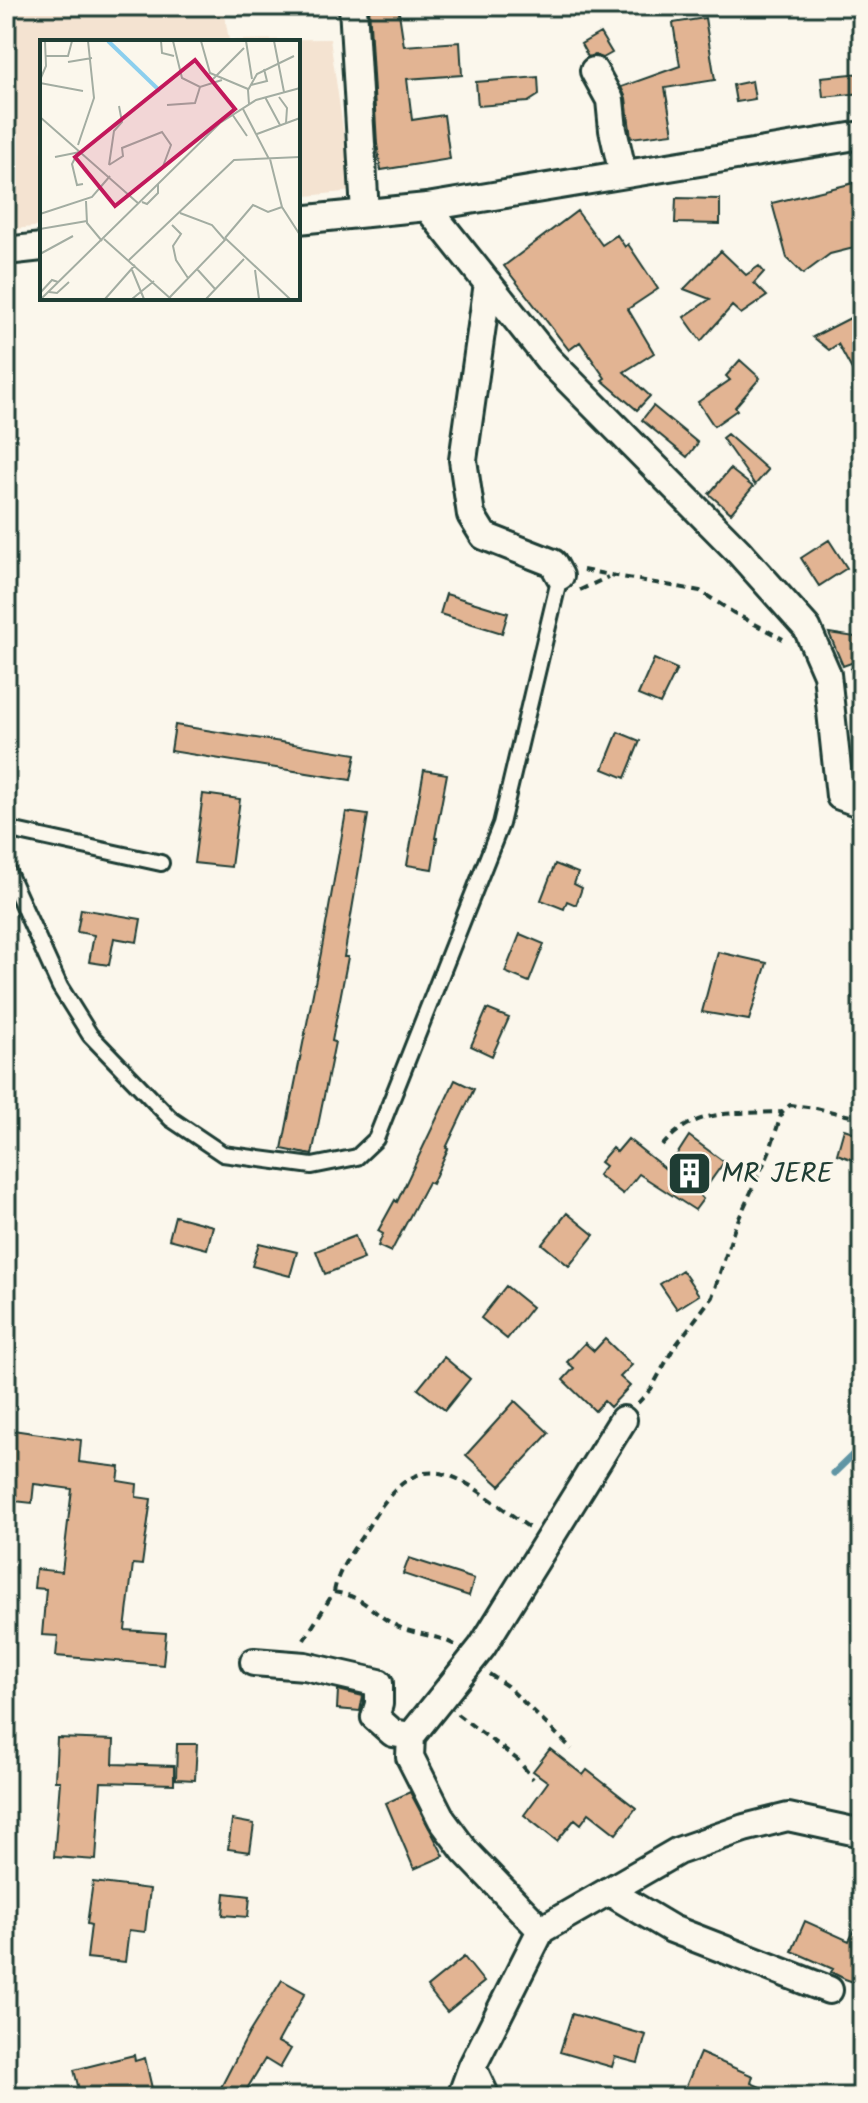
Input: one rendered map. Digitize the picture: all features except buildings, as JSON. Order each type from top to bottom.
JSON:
[{"type":"street","points":[[353,6],[365,213]]},
{"type":"street","points":[[594,71],[610,100],[623,174]]},
{"type":"street","points":[[300,220],[427,207],[862,135]]},
{"type":"street","points":[[427,207],[549,360],[738,551],[807,628],[827,674],[840,796],[862,804]]},
{"type":"street","points":[[6,251],[40,247]]},
{"type":"street","points":[[488,283],[463,460],[471,515],[484,536],[556,570]]},
{"type":"street","points":[[541,1930],[465,1851],[442,1820],[410,1757],[411,1736],[472,1659],[623,1420]]},
{"type":"street","points":[[254,1662],[298,1665],[379,1683],[379,1704],[375,1717],[393,1733],[411,1736]]},
{"type":"street","points":[[461,2097],[472,2067],[541,1930],[678,1851],[744,1828],[788,1817],[862,1833]]},
{"type":"street","points":[[608,1891],[672,1929],[829,1990]]},
{"type":"street","points":[[472,2067],[486,2097]]},
{"type":"lane","points":[[6,868],[60,987],[90,1035],[171,1119],[223,1154],[312,1166],[357,1157],[376,1139],[501,824],[556,570]]},
{"type":"lane","points":[[6,829],[161,863]]},
{"type":"path","points":[[556,570],[700,591],[777,637],[798,644],[807,628]]},
{"type":"path","points":[[623,1420],[651,1389],[673,1349],[712,1297],[735,1227],[770,1150],[782,1112],[790,1105],[859,1118]]},
{"type":"path","points":[[662,1146],[674,1132],[704,1116],[782,1112]]},
{"type":"path","points":[[298,1665],[302,1645],[334,1592],[336,1577],[385,1498],[412,1475],[436,1470],[463,1481],[548,1540]]},
{"type":"path","points":[[334,1592],[354,1595],[397,1626],[444,1638],[507,1686],[572,1749]]},
{"type":"path","points":[[440,1700],[518,1760],[533,1779]]},
{"type":"shaded area","points":[[6,6],[223,6],[229,40],[40,40],[40,226],[6,230]]},
{"type":"shaded area","points":[[330,39],[352,191],[300,197],[300,40],[229,40]]},
{"type":"waterway","points":[[834,1473],[862,1446]]},
{"type":"place","name":"MR JERE","points":[[690,1174]]}]
